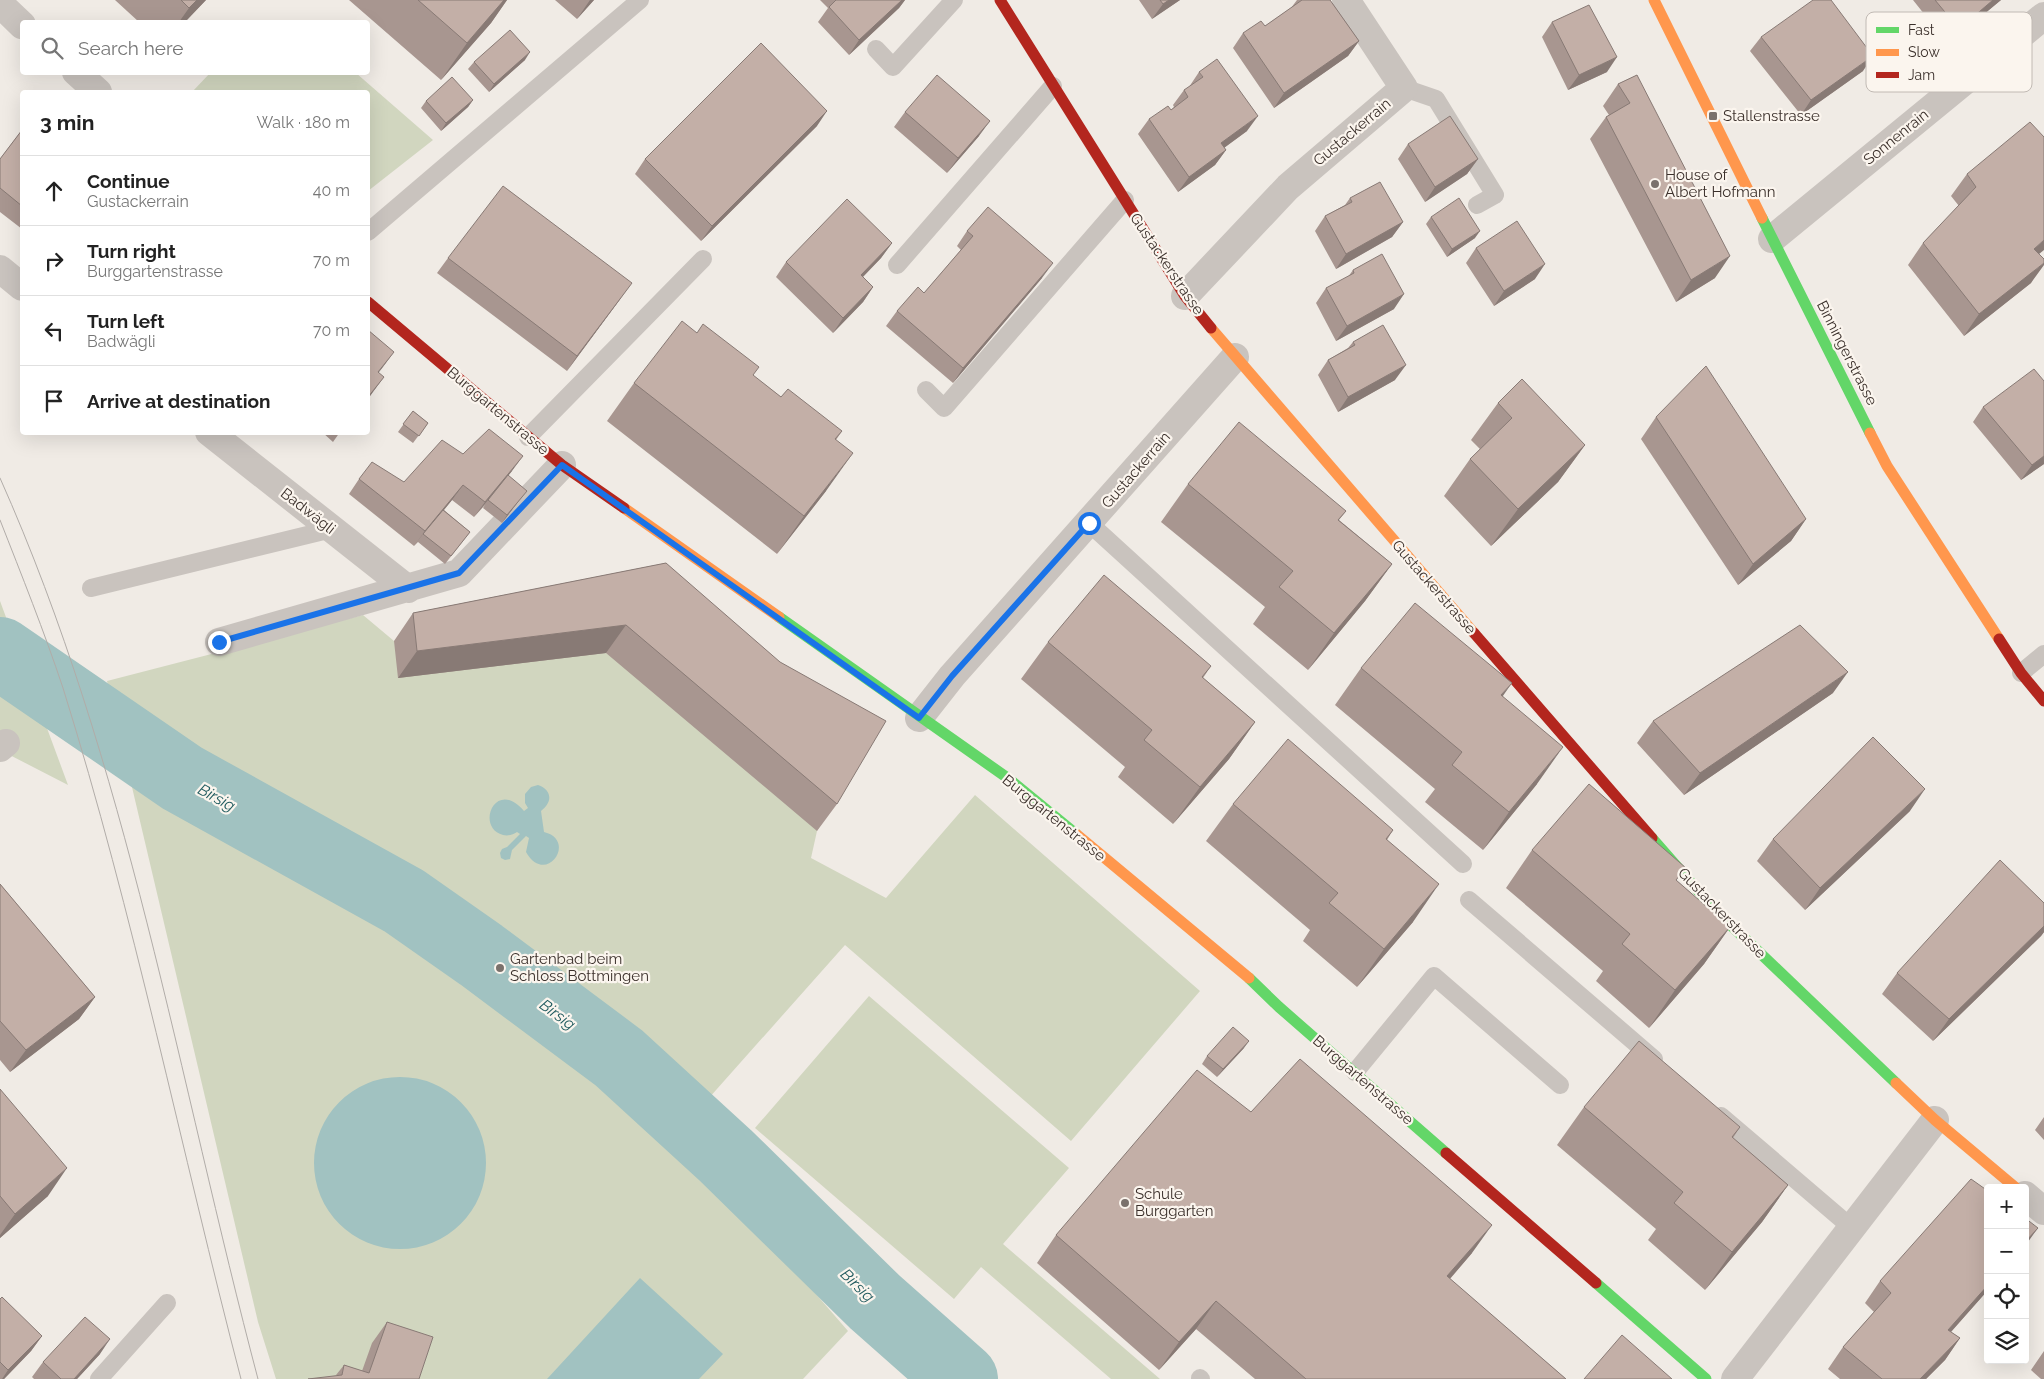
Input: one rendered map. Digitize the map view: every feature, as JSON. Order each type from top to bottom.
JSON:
[{"type":"street","name":"Gustackerstrasse","points":[[1000,0],[1185,296],[1235,357],[1715,910],[1935,1120],[2011,1184]]},
{"type":"street","name":"Gustackerrain","points":[[1185,296],[1288,186],[1404,88],[1346,0]]},
{"type":"street","name":"Binningerstrasse","points":[[1654,0],[1713,116],[1772,239],[1888,466],[2021,673],[2044,701]]},
{"type":"street","points":[[0,4],[20,23]]},
{"type":"street","name":"Sonnenrain","points":[[2032,26],[2044,16]]},
{"type":"street","points":[[79,75],[96,90]]},
{"type":"street","name":"Sonnenrain","points":[[1772,239],[1951,92]]},
{"type":"street","points":[[0,269],[20,285]]},
{"type":"street","name":"Burggartenstrasse","points":[[370,304],[562,465],[919,718],[1009,779],[1256,984],[1279,1007],[1706,1379]]},
{"type":"street","name":"Gustackerrain","points":[[919,718],[952,676],[1235,357]]},
{"type":"street","name":"Badwägli","points":[[213,435],[408,588]]},
{"type":"street","points":[[219,642],[459,573],[562,465]]},
{"type":"street","points":[[1735,1379],[1935,1120]]},
{"type":"street","points":[[2029,1198],[2044,1211]]},
{"type":"lane","points":[[370,230],[640,0]]},
{"type":"lane","points":[[876,49],[893,67],[954,0]]},
{"type":"lane","points":[[897,265],[1054,86]]},
{"type":"lane","points":[[1404,88],[1436,99],[1495,195],[1477,205]]},
{"type":"lane","points":[[926,390],[944,408],[1125,200]]},
{"type":"lane","points":[[528,437],[702,259]]},
{"type":"lane","points":[[1089,523],[1463,864]]},
{"type":"lane","points":[[90,588],[332,529]]},
{"type":"lane","points":[[2021,673],[2044,654]]},
{"type":"lane","points":[[1469,900],[1664,1067]]},
{"type":"lane","points":[[1355,1072],[1434,976],[1560,1085]]},
{"type":"lane","points":[[1709,1106],[1852,1228]]},
{"type":"lane","points":[[99,1379],[167,1303]]},
{"type":"green space","points":[[208,75],[358,75],[433,140],[370,189],[370,90],[194,90]]},
{"type":"green space","name":"Gartenbad beim Schloss Bottmingen","points":[[647,590],[867,749],[817,831],[811,858],[886,898],[975,795],[1200,991],[1071,1141],[845,945],[677,1134],[848,1331],[803,1379],[276,1379],[258,1322],[107,681],[363,615],[394,641]]},
{"type":"green space","points":[[0,601],[68,785],[0,750]]},
{"type":"green space","points":[[869,996],[1069,1168],[1003,1244],[1160,1379],[1111,1379],[981,1267],[954,1299],[755,1128]]},
{"type":"water","points":[[538,785],[546,790],[549,796],[548,804],[541,811],[544,832],[554,837],[558,843],[559,851],[549,863],[542,865],[534,862],[526,852],[529,838],[526,836],[512,850],[510,859],[505,860],[501,858],[500,853],[502,849],[507,847],[520,834],[517,832],[512,835],[503,835],[495,831],[490,824],[492,808],[497,802],[505,799],[514,802],[524,811],[528,808],[525,803],[525,794],[531,787]]},
{"type":"water","points":[[408,1077],[425,1080],[441,1087],[455,1096],[467,1108],[483,1138],[486,1163],[485,1180],[480,1196],[467,1218],[455,1230],[425,1246],[392,1249],[375,1246],[359,1239],[345,1230],[333,1218],[317,1188],[314,1155],[317,1138],[324,1122],[333,1108],[345,1096],[375,1080]]},
{"type":"water","points":[[640,1278],[723,1354],[699,1379],[547,1379]]},
{"type":"building","points":[[181,0],[197,0],[189,8]]},
{"type":"building","points":[[418,0],[504,0],[467,43]]},
{"type":"building","points":[[836,0],[902,0],[859,40],[829,7]]},
{"type":"building","points":[[1160,0],[1169,0],[1163,4]]},
{"type":"building","points":[[1302,0],[1330,0],[1359,41],[1284,93],[1243,33],[1261,21],[1265,26]]},
{"type":"building","points":[[1813,0],[1831,0],[1866,47],[1866,61],[1811,100],[1761,37]]},
{"type":"building","points":[[1935,0],[1993,0],[1979,12],[1945,12]]},
{"type":"building","points":[[1589,5],[1617,57],[1579,75],[1552,22]]},
{"type":"building","points":[[510,30],[530,52],[494,84],[474,62]]},
{"type":"building","points":[[761,43],[827,111],[712,226],[645,159]]},
{"type":"building","points":[[1217,59],[1258,116],[1221,143],[1226,150],[1189,177],[1149,119],[1168,106],[1171,110],[1188,97],[1184,90],[1203,77],[1199,72]]},
{"type":"building","points":[[937,75],[990,121],[958,158],[905,112]]},
{"type":"building","points":[[1637,75],[1730,256],[1691,280],[1606,117],[1630,103],[1618,84]]},
{"type":"building","points":[[452,77],[473,100],[446,123],[426,101]]},
{"type":"building","points":[[1450,116],[1478,159],[1435,187],[1408,144]]},
{"type":"building","points":[[2030,122],[2044,137],[2044,240],[2034,249],[2044,259],[2044,263],[1979,314],[1923,243],[1976,187],[1967,174]]},
{"type":"building","points":[[20,133],[20,204],[0,188],[0,159]]},
{"type":"building","points":[[1380,182],[1403,222],[1346,254],[1325,216],[1352,202],[1350,198]]},
{"type":"building","points":[[503,186],[632,283],[577,356],[448,258]]},
{"type":"building","points":[[1459,198],[1480,231],[1452,249],[1431,217]]},
{"type":"building","points":[[847,199],[892,243],[861,275],[873,287],[843,318],[786,262]]},
{"type":"building","points":[[988,207],[1053,263],[963,368],[897,311],[918,287],[924,293],[973,236],[967,231]]},
{"type":"building","points":[[1517,221],[1545,264],[1504,291],[1476,248]]},
{"type":"building","points":[[1382,254],[1404,294],[1347,326],[1326,288],[1354,273],[1353,270]]},
{"type":"building","points":[[682,321],[697,333],[703,324],[759,367],[753,375],[781,397],[788,389],[842,431],[835,439],[853,453],[804,516],[634,383]]},
{"type":"building","points":[[1383,325],[1406,365],[1348,397],[1328,360],[1355,345],[1353,342]]},
{"type":"building","points":[[370,332],[394,352],[378,372],[384,377],[370,394]]},
{"type":"building","points":[[1706,366],[1806,519],[1753,564],[1656,417]]},
{"type":"building","points":[[2034,369],[2044,381],[2044,456],[2032,465],[1983,407]]},
{"type":"building","points":[[1522,379],[1585,445],[1518,509],[1470,459],[1512,418],[1498,403]]},
{"type":"building","points":[[413,411],[428,423],[419,436],[403,424]]},
{"type":"building","points":[[1239,422],[1346,511],[1338,520],[1392,564],[1334,633],[1279,587],[1293,571],[1188,484]]},
{"type":"building","points":[[489,429],[523,456],[485,502],[463,485],[425,531],[359,479],[372,462],[404,482],[442,440],[463,454]]},
{"type":"building","points":[[508,475],[527,491],[507,515],[488,500]]},
{"type":"building","points":[[443,510],[470,532],[451,556],[423,534]]},
{"type":"building","points":[[666,563],[780,662],[886,721],[837,804],[626,625],[417,651],[413,613]]},
{"type":"building","points":[[1104,575],[1211,666],[1202,677],[1255,722],[1200,787],[1144,740],[1152,730],[1048,642]]},
{"type":"building","points":[[1415,603],[1512,683],[1501,695],[1563,747],[1509,812],[1452,765],[1462,752],[1361,668]]},
{"type":"building","points":[[1800,625],[1848,672],[1700,773],[1653,721]]},
{"type":"building","points":[[1873,737],[1925,789],[1820,888],[1773,839]]},
{"type":"building","points":[[1288,739],[1393,830],[1386,839],[1439,884],[1384,949],[1329,903],[1338,893],[1233,804]]},
{"type":"building","points":[[1589,784],[1686,868],[1676,880],[1730,927],[1675,990],[1622,944],[1630,934],[1532,850]]},
{"type":"building","points":[[2000,860],[2044,903],[2044,926],[1949,1019],[1897,973]]},
{"type":"building","points":[[0,884],[95,997],[26,1050],[0,1021]]},
{"type":"building","points":[[1233,1027],[1249,1041],[1223,1069],[1207,1056]]},
{"type":"building","points":[[1639,1041],[1740,1127],[1732,1137],[1788,1185],[1732,1252],[1674,1203],[1683,1192],[1584,1107]]},
{"type":"building","points":[[1300,1059],[1492,1225],[1447,1276],[1566,1379],[1306,1379],[1216,1301],[1179,1342],[1056,1235],[1197,1070],[1251,1112]]},
{"type":"building","points":[[0,1089],[67,1168],[15,1214],[0,1196]]},
{"type":"building","points":[[1971,1179],[1984,1188],[1984,1290],[1948,1330],[1960,1338],[1920,1379],[1882,1379],[1843,1347],[1891,1293],[1880,1281]]},
{"type":"building","points":[[2029,1221],[2038,1228],[2029,1238]]},
{"type":"building","points":[[2,1297],[42,1336],[8,1370],[0,1362],[0,1299]]},
{"type":"building","points":[[85,1317],[110,1339],[74,1379],[61,1379],[43,1362]]},
{"type":"building","points":[[387,1322],[433,1337],[419,1379],[308,1379],[342,1375],[344,1365],[369,1373]]},
{"type":"building","points":[[1622,1335],[1672,1379],[1584,1379]]},
{"type":"waterway","name":"Birsig","points":[[0,653],[182,778],[404,901],[481,955],[619,1058],[726,1156],[875,1302],[962,1379]]},
{"type":"tram line","points":[[0,478],[45,587],[83,697],[117,810],[147,923],[258,1379]]},
{"type":"tram line","points":[[0,520],[56,667],[89,773],[135,946],[241,1379]]},
{"type":"traffic: fast","points":[[1762,218],[1870,433]]},
{"type":"traffic: fast","points":[[779,617],[1009,779],[1076,834]]},
{"type":"traffic: fast","points":[[1652,838],[1715,910],[1896,1083]]},
{"type":"traffic: fast","points":[[1249,978],[1279,1007],[1446,1153]]},
{"type":"traffic: fast","points":[[1596,1283],[1706,1379]]},
{"type":"traffic: slow","points":[[1654,0],[1762,218]]},
{"type":"traffic: slow","points":[[1211,328],[1474,633]]},
{"type":"traffic: slow","points":[[1870,433],[1887,466],[1999,639]]},
{"type":"traffic: slow","points":[[624,508],[779,617]]},
{"type":"traffic: slow","points":[[1076,834],[1249,978]]},
{"type":"traffic: slow","points":[[1896,1083],[1935,1120],[2011,1184]]},
{"type":"traffic: jam","points":[[1000,0],[1185,296],[1211,328]]},
{"type":"traffic: jam","points":[[370,304],[562,465],[624,508]]},
{"type":"traffic: jam","points":[[1474,633],[1652,838]]},
{"type":"traffic: jam","points":[[1999,639],[2021,673],[2044,701]]},
{"type":"traffic: jam","points":[[1446,1153],[1596,1283]]},
{"type":"place","name":"Stallenstrasse","points":[[1713,116]]},
{"type":"place","name":"House of Albert Hofmann","points":[[1655,184]]},
{"type":"place","name":"Gartenbad beim Schloss Bottmingen","points":[[500,968]]},
{"type":"place","name":"Schule Burggarten","points":[[1125,1203]]},
{"type":"route","points":[[219,642],[459,573],[562,465],[919,718],[952,676],[1089,523]]}]
